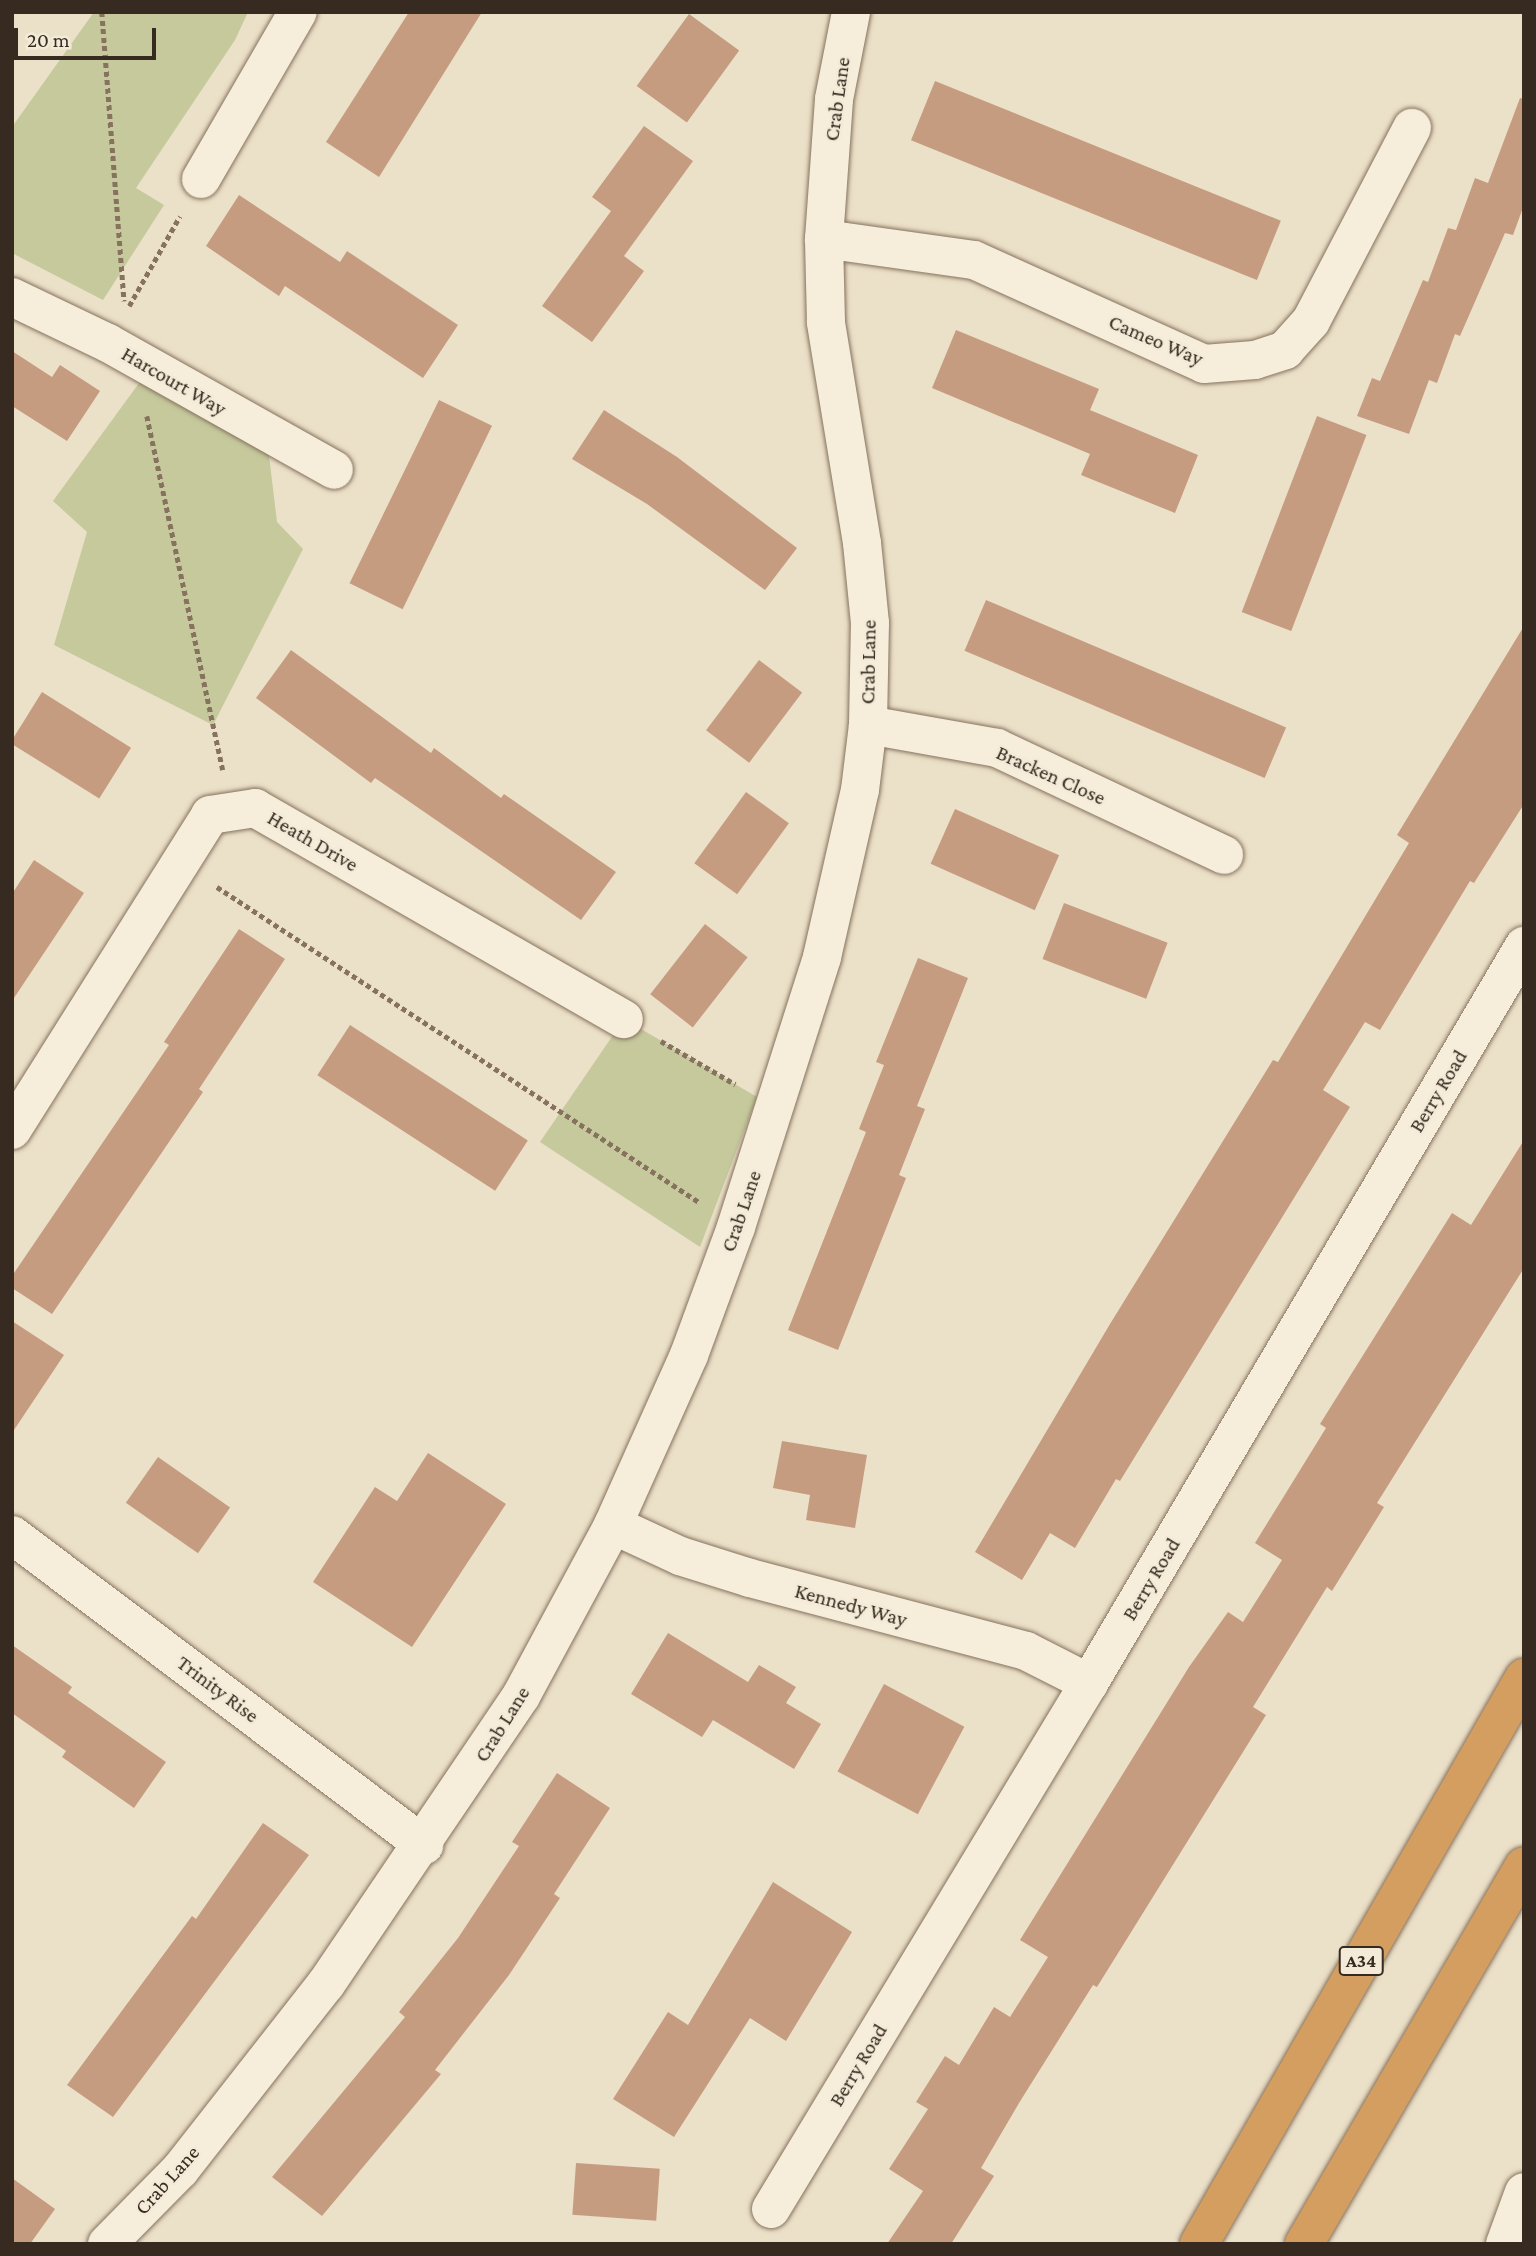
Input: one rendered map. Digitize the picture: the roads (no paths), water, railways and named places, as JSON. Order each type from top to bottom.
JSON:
[{"type":"highway","name":"A34","points":[[1199,2244],[1524,1678]]},
{"type":"highway","points":[[1304,2244],[1524,1866]]},
{"type":"street","points":[[201,179],[298,12]]},
{"type":"street","name":"Crab Lane","points":[[107,2244],[180,2170],[326,1984],[424,1845],[521,1696],[613,1525],[689,1355],[775,1110],[822,957],[860,790],[868,725],[870,623],[862,544],[826,322],[824,239],[834,99],[851,12]]},
{"type":"street","name":"Cameo Way","points":[[824,239],[974,260],[1204,364],[1255,360],[1285,350],[1311,321],[1412,128]]},
{"type":"street","name":"Harcourt Way","points":[[12,297],[108,343],[334,470]]},
{"type":"street","name":"Bracken Close","points":[[868,725],[997,748],[1224,855]]},
{"type":"street","name":"Heath Drive","points":[[12,1130],[211,815],[255,808],[624,1019]]},
{"type":"street","name":"Berry Road","points":[[771,2209],[1089,1683],[1524,946]]},
{"type":"street","name":"Kennedy Way","points":[[613,1525],[680,1556],[738,1574],[1026,1651],[1089,1683]]},
{"type":"street","name":"Trinity Rise","points":[[12,1535],[424,1845]]},
{"type":"street","points":[[1505,2244],[1524,2192]]}]
